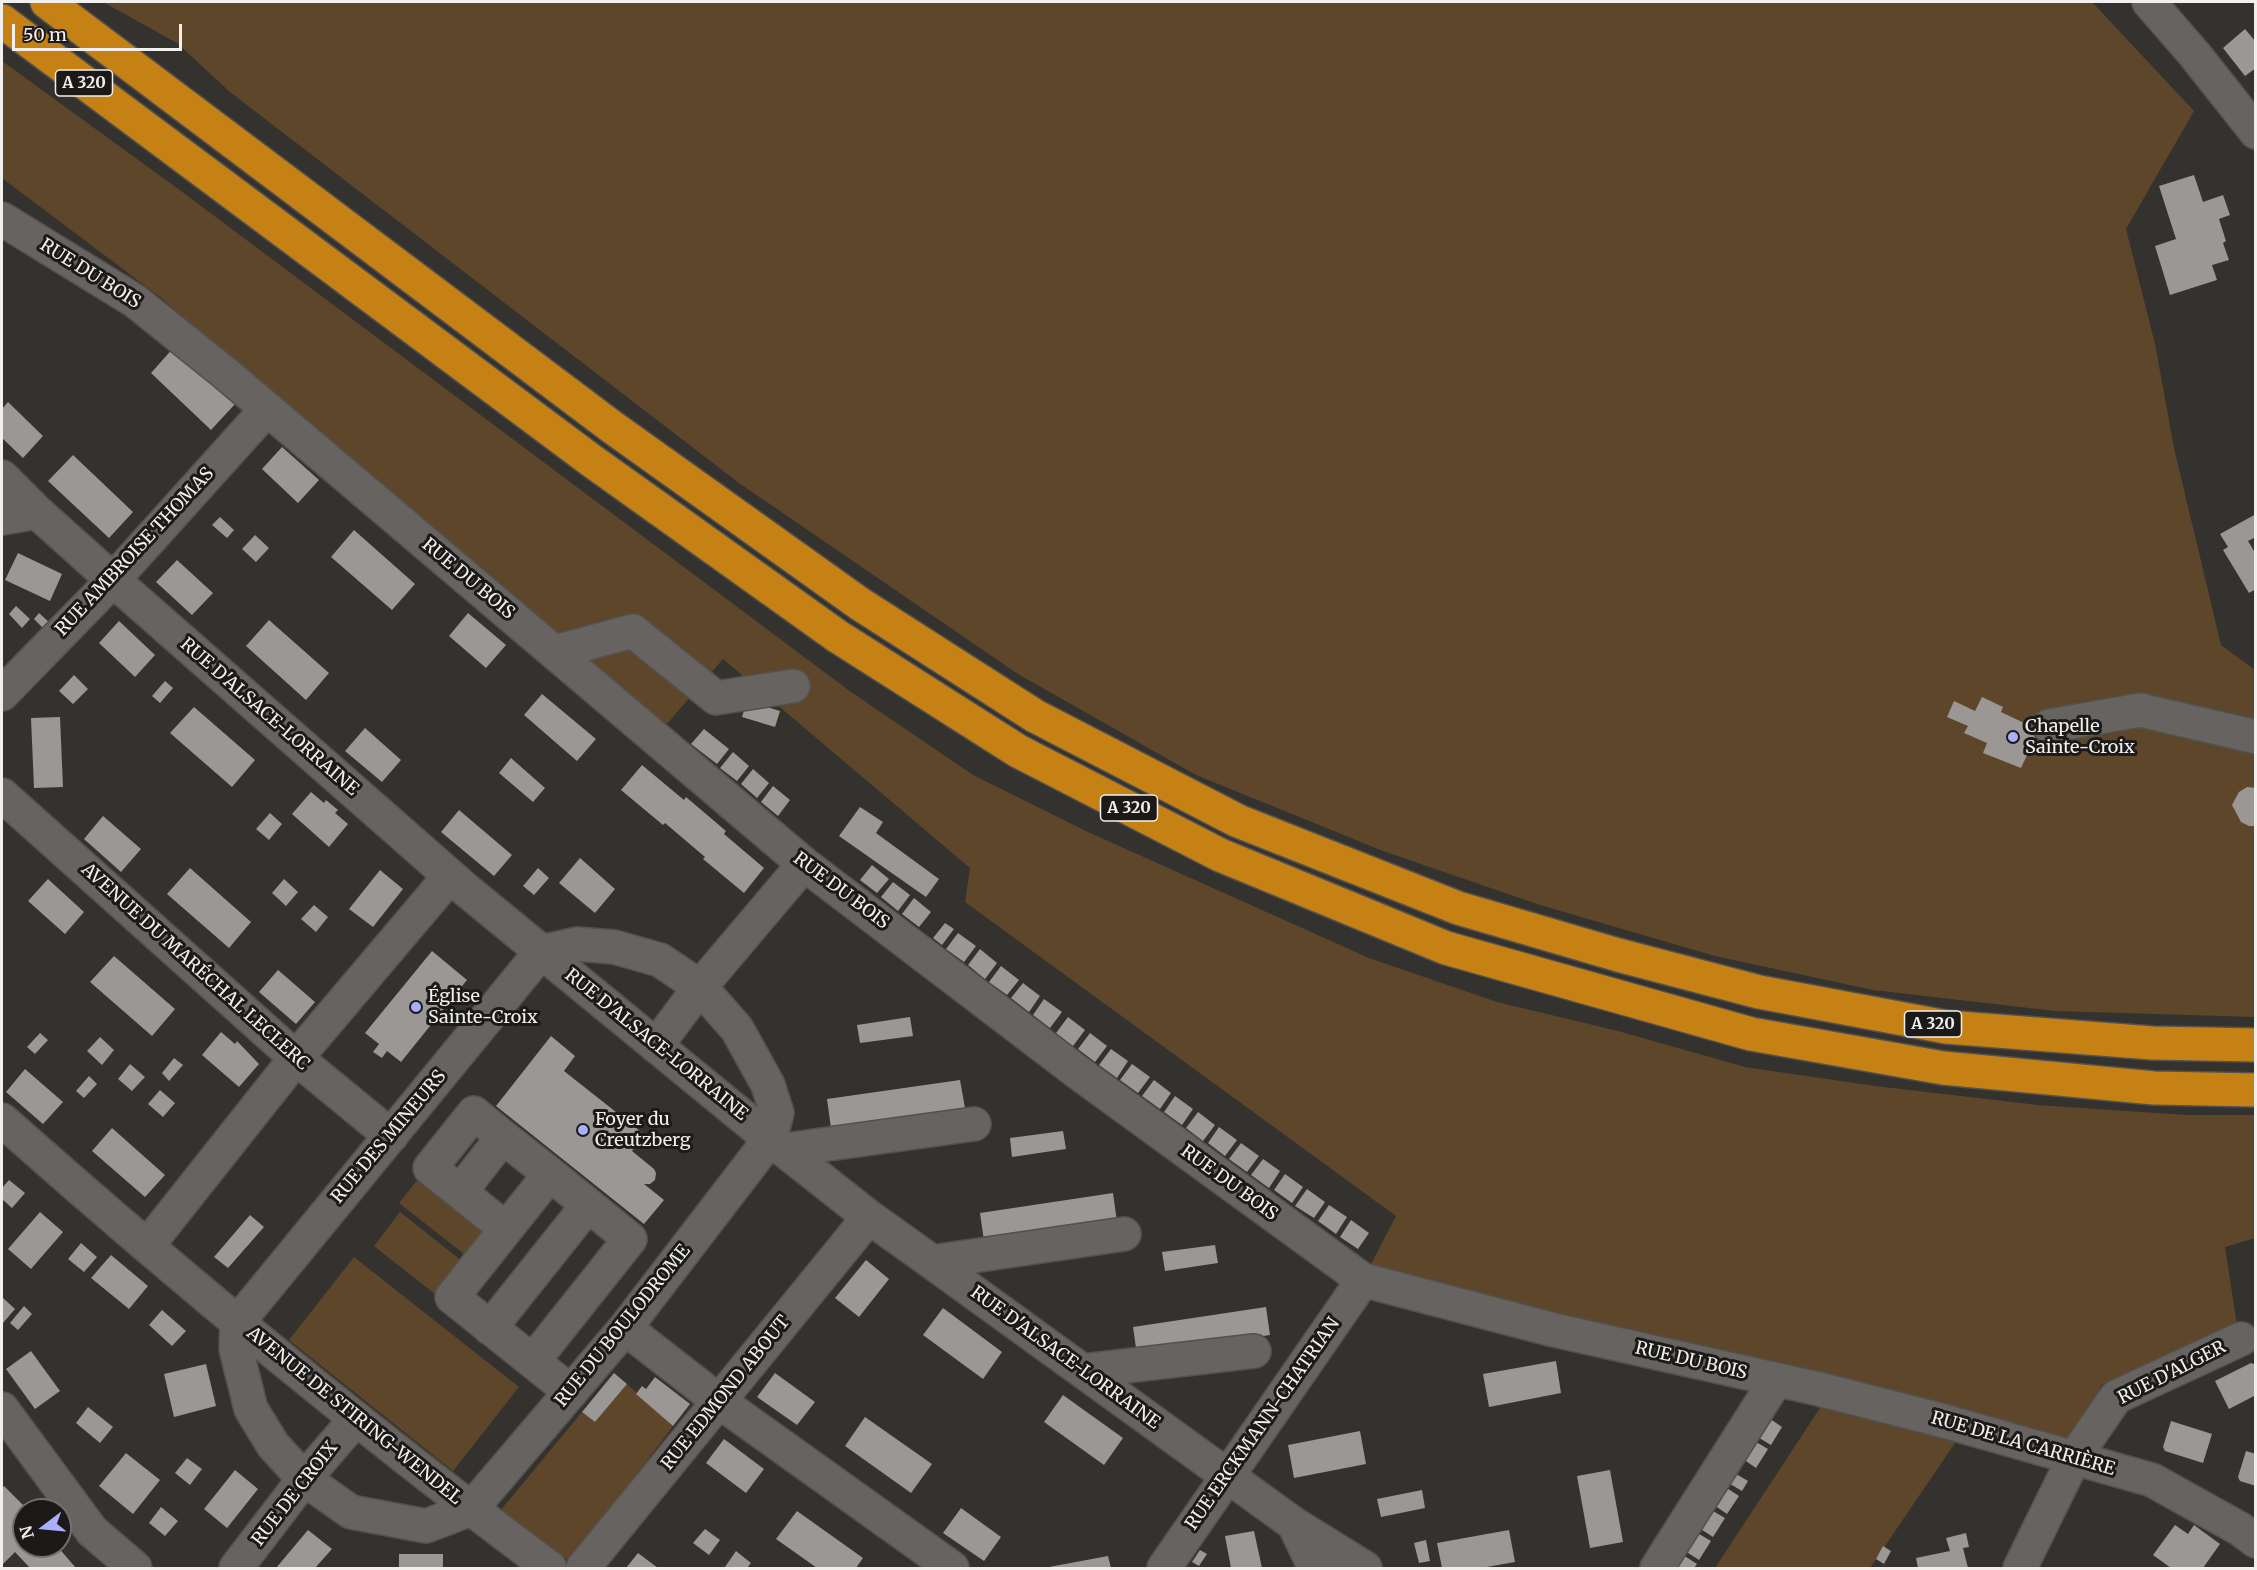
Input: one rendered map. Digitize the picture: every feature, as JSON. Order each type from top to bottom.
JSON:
[{"type":"highway","name":"A 320","points":[[47,2],[612,427],[860,604],[1035,716],[1238,820],[1458,908],[1618,955],[1759,992],[1946,1027],[2152,1043],[2256,1045]]},
{"type":"highway","name":"A 320","points":[[2,21],[592,462],[837,636],[1018,751],[1220,855],[1446,948],[1751,1034],[1943,1068],[2154,1088],[2256,1090]]},
{"type":"street","points":[[2149,2],[2195,55],[2256,132]]},
{"type":"street","name":"RUE DU BOIS","points":[[2,219],[135,301],[267,409],[804,864],[1080,1074],[1363,1280],[1554,1330],[1776,1380]]},
{"type":"street","name":"RUE AMBROISE THOMAS","points":[[2,694],[113,580],[267,409]]},
{"type":"street","name":"RUE D'ALSACE-LORRAINE","points":[[2,477],[37,512],[113,580],[450,876],[656,1046],[869,1217],[1294,1524],[1365,1569]]},
{"type":"street","points":[[2,518],[37,512]]},
{"type":"street","points":[[555,652],[633,631],[716,698],[793,687]]},
{"type":"street","points":[[2049,726],[2140,710],[2256,737]]},
{"type":"street","name":"AVENUE DU MARÉCHAL LECLERC","points":[[2,795],[296,1058],[391,1136]]},
{"type":"street","points":[[656,1046],[700,987],[804,864]]},
{"type":"street","points":[[147,1246],[296,1058],[450,876]]},
{"type":"street","name":"RUE D'ALSACE-LORRAINE","points":[[541,952],[577,944],[614,946],[660,960],[700,987],[737,1029],[768,1085],[777,1113],[778,1144]]},
{"type":"street","name":"RUE DES MINEURS","points":[[237,1323],[541,952]]},
{"type":"street","points":[[506,1229],[430,1168],[474,1113],[630,1239],[532,1361]]},
{"type":"street","name":"AVENUE DE STIRING-WENDEL","points":[[2,1120],[237,1323],[355,1420],[550,1569]]},
{"type":"street","points":[[778,1144],[974,1124]]},
{"type":"street","name":"RUE DU BOULODROME","points":[[471,1509],[778,1144]]},
{"type":"street","points":[[550,1174],[452,1297],[571,1392]]},
{"type":"street","points":[[490,1328],[588,1205]]},
{"type":"street","name":"RUE EDMOND ABOUT","points":[[583,1569],[869,1217]]},
{"type":"street","points":[[932,1262],[1124,1234]]},
{"type":"street","name":"RUE ERCKMANN-CHATRIAN","points":[[1164,1569],[1363,1280]]},
{"type":"street","name":"AVENUE DE STIRING-WENDEL","points":[[237,1323],[236,1349],[251,1409],[273,1445],[304,1479],[351,1512],[426,1526],[471,1509]]},
{"type":"street","points":[[625,1328],[720,1402],[952,1569]]},
{"type":"street","name":"RUE D'ALGER","points":[[2020,1569],[2074,1458],[2116,1397],[2241,1339]]},
{"type":"street","points":[[1083,1371],[1254,1352]]},
{"type":"street","points":[[1657,1569],[1776,1380]]},
{"type":"street","name":"RUE DE LA CARRIÈRE","points":[[1776,1380],[1933,1418],[2152,1480],[2240,1529],[2256,1541]]},
{"type":"street","points":[[2,1409],[92,1531],[135,1569]]},
{"type":"street","name":"RUE DE CROIX","points":[[236,1569],[304,1479],[355,1420]]},
{"type":"street","points":[[1294,1524],[1315,1569]]},
{"type":"shaded area","points":[[103,2],[2092,2],[2194,111],[2126,229],[2155,344],[2174,448],[2221,645],[2255,670],[2255,1017],[2055,1011],[1873,990],[1715,956],[1540,905],[1383,851],[1196,775],[1018,674],[739,483],[230,92],[177,43]]},
{"type":"shaded area","points":[[2,61],[181,191],[851,692],[973,775],[1088,832],[1369,958],[1497,1002],[1618,1031],[1745,1067],[1875,1086],[2038,1105],[2186,1115],[2255,1115],[2255,1238],[2225,1247],[2237,1325],[2101,1385],[2079,1441],[1957,1440],[1870,1568],[1715,1568],[1837,1382],[1368,1270],[1396,1216],[965,902],[970,868],[723,659],[660,732],[160,297],[2,178]]},
{"type":"shaded area","points":[[422,1174],[492,1229],[469,1258],[399,1203]]},
{"type":"shaded area","points":[[400,1212],[462,1261],[435,1294],[374,1246]]},
{"type":"shaded area","points":[[354,1257],[519,1387],[453,1471],[289,1340]]},
{"type":"shaded area","points":[[627,1384],[673,1426],[571,1562],[500,1511],[582,1412],[595,1422]]},
{"type":"building","points":[[2245,29],[2256,42],[2256,68],[2245,76],[2223,48]]},
{"type":"building","points":[[2194,175],[2203,202],[2223,195],[2230,215],[2219,219],[2226,241],[2223,243],[2229,260],[2212,265],[2217,280],[2170,295],[2155,246],[2176,239],[2159,186]]},
{"type":"building","points":[[175,346],[236,403],[211,430],[151,373]]},
{"type":"building","points":[[8,402],[43,436],[23,458],[2,438],[2,409]]},
{"type":"building","points":[[282,447],[319,480],[298,503],[262,469]]},
{"type":"building","points":[[73,455],[133,512],[109,538],[48,481]]},
{"type":"building","points":[[2256,514],[2256,537],[2248,541],[2254,551],[2256,550],[2256,589],[2249,593],[2223,550],[2228,547],[2220,534]]},
{"type":"building","points":[[220,517],[234,530],[227,538],[212,525]]},
{"type":"building","points":[[354,530],[415,584],[392,610],[331,557]]},
{"type":"building","points":[[255,535],[269,548],[256,562],[242,549]]},
{"type":"building","points":[[18,553],[62,574],[50,601],[5,580]]},
{"type":"building","points":[[177,560],[213,593],[192,615],[156,582]]},
{"type":"building","points":[[16,606],[30,619],[22,628],[9,614]]},
{"type":"building","points":[[39,613],[50,623],[44,629],[34,619]]},
{"type":"building","points":[[468,613],[506,645],[486,668],[449,636]]},
{"type":"building","points":[[269,620],[329,673],[306,700],[246,646]]},
{"type":"building","points":[[119,621],[155,655],[135,677],[99,643]]},
{"type":"building","points":[[74,675],[88,689],[73,704],[59,691]]},
{"type":"building","points":[[165,681],[173,688],[160,703],[152,696]]},
{"type":"building","points":[[542,694],[596,739],[577,761],[524,715]]},
{"type":"building","points":[[1982,697],[2003,707],[2001,712],[2039,730],[2021,768],[1983,753],[1987,743],[1964,733],[1968,726],[1947,717],[1954,701],[1975,711]]},
{"type":"building","points":[[747,701],[780,711],[775,727],[742,717]]},
{"type":"building","points":[[194,707],[255,760],[232,787],[170,733]]},
{"type":"building","points":[[60,717],[63,787],[34,788],[31,718]]},
{"type":"building","points":[[365,728],[401,760],[382,782],[345,751]]},
{"type":"building","points":[[704,729],[729,749],[717,764],[691,744]]},
{"type":"building","points":[[733,752],[749,766],[737,781],[720,768]]},
{"type":"building","points":[[511,758],[545,788],[533,802],[499,773]]},
{"type":"building","points":[[642,765],[684,800],[686,797],[764,868],[744,893],[665,823],[663,825],[621,790]]},
{"type":"building","points":[[753,769],[769,783],[757,798],[741,784]]},
{"type":"building","points":[[773,786],[790,800],[778,816],[761,802]]},
{"type":"building","points":[[2247,787],[2256,788],[2256,826],[2249,826],[2241,822],[2232,805],[2239,792]]},
{"type":"building","points":[[311,792],[324,803],[326,800],[338,810],[335,813],[348,824],[329,847],[292,814]]},
{"type":"building","points":[[860,807],[883,822],[876,833],[939,879],[926,897],[839,836]]},
{"type":"building","points":[[459,810],[512,855],[494,876],[441,832]]},
{"type":"building","points":[[270,813],[282,824],[269,840],[256,829]]},
{"type":"building","points":[[103,816],[141,849],[121,872],[84,839]]},
{"type":"building","points":[[580,858],[615,889],[595,913],[559,883]]},
{"type":"building","points":[[872,865],[889,879],[877,893],[860,880]]},
{"type":"building","points":[[190,868],[251,922],[229,948],[167,894]]},
{"type":"building","points":[[538,868],[549,878],[534,895],[523,886]]},
{"type":"building","points":[[380,870],[403,889],[373,927],[349,909]]},
{"type":"building","points":[[48,879],[84,912],[65,934],[28,901]]},
{"type":"building","points":[[284,879],[298,892],[286,906],[272,893]]},
{"type":"building","points":[[893,882],[910,895],[898,911],[881,897]]},
{"type":"building","points":[[914,898],[931,912],[919,927],[902,914]]},
{"type":"building","points":[[314,905],[328,917],[316,932],[301,919]]},
{"type":"building","points":[[945,923],[954,929],[942,945],[933,938]]},
{"type":"building","points":[[958,933],[976,946],[964,962],[946,949]]},
{"type":"building","points":[[980,949],[997,963],[985,979],[968,965]]},
{"type":"building","name":"Église Sainte-Croix","points":[[432,951],[467,980],[401,1062],[387,1051],[382,1058],[373,1052],[379,1044],[365,1033]]},
{"type":"building","points":[[114,956],[175,1009],[152,1036],[90,982]]},
{"type":"building","points":[[1001,966],[1019,980],[1007,995],[989,982]]},
{"type":"building","points":[[278,970],[315,1002],[296,1024],[259,992]]},
{"type":"building","points":[[1023,983],[1040,996],[1029,1012],[1011,998]]},
{"type":"building","points":[[1044,999],[1062,1012],[1050,1028],[1033,1015]]},
{"type":"building","points":[[910,1017],[913,1036],[860,1043],[857,1025]]},
{"type":"building","points":[[1068,1017],[1085,1030],[1073,1046],[1056,1033]]},
{"type":"building","points":[[221,1032],[235,1044],[237,1041],[259,1064],[239,1087],[202,1055]]},
{"type":"building","points":[[40,1033],[48,1040],[35,1054],[27,1047]]},
{"type":"building","points":[[1090,1033],[1107,1046],[1095,1062],[1078,1049]]},
{"type":"building","points":[[551,1036],[575,1056],[564,1071],[645,1135],[632,1151],[654,1169],[655,1180],[650,1184],[644,1184],[664,1200],[644,1224],[496,1106]]},
{"type":"building","points":[[100,1037],[114,1050],[102,1065],[87,1051]]},
{"type":"building","points":[[1111,1049],[1128,1061],[1117,1078],[1099,1065]]},
{"type":"building","points":[[174,1058],[183,1065],[169,1081],[162,1073]]},
{"type":"building","points":[[130,1064],[145,1077],[132,1091],[118,1079]]},
{"type":"building","points":[[1132,1064],[1150,1077],[1138,1093],[1120,1080]]},
{"type":"building","points":[[25,1069],[63,1102],[43,1124],[6,1092]]},
{"type":"building","points":[[89,1076],[97,1084],[84,1098],[76,1091]]},
{"type":"building","points":[[960,1080],[965,1108],[831,1128],[827,1099]]},
{"type":"building","points":[[1154,1080],[1171,1093],[1160,1109],[1142,1096]]},
{"type":"building","points":[[160,1090],[175,1103],[163,1117],[148,1104]]},
{"type":"building","points":[[1175,1096],[1193,1109],[1182,1125],[1164,1112]]},
{"type":"building","points":[[1198,1112],[1215,1125],[1203,1141],[1186,1128]]},
{"type":"building","points":[[1219,1127],[1237,1140],[1225,1156],[1208,1143]]},
{"type":"building","points":[[112,1128],[165,1175],[145,1197],[92,1151]]},
{"type":"building","points":[[1063,1131],[1066,1149],[1012,1157],[1010,1138]]},
{"type":"building","points":[[1241,1143],[1259,1156],[1247,1172],[1229,1159]]},
{"type":"building","points":[[1263,1159],[1280,1171],[1269,1188],[1251,1175]]},
{"type":"building","points":[[1285,1174],[1303,1187],[1292,1203],[1274,1190]]},
{"type":"building","points":[[9,1180],[25,1193],[12,1208],[2,1199],[2,1188]]},
{"type":"building","points":[[1307,1189],[1325,1202],[1314,1218],[1295,1206]]},
{"type":"building","points":[[1113,1193],[1117,1222],[984,1241],[980,1213]]},
{"type":"building","points":[[1329,1205],[1347,1217],[1336,1234],[1318,1221]]},
{"type":"building","points":[[40,1212],[63,1232],[31,1269],[8,1249]]},
{"type":"building","points":[[250,1215],[264,1227],[228,1268],[214,1257]]},
{"type":"building","points":[[1351,1220],[1369,1233],[1358,1249],[1340,1237]]},
{"type":"building","points":[[81,1243],[97,1257],[84,1272],[68,1259]]},
{"type":"building","points":[[1215,1245],[1218,1263],[1165,1271],[1162,1252]]},
{"type":"building","points":[[111,1255],[148,1286],[129,1309],[91,1278]]},
{"type":"building","points":[[866,1260],[889,1279],[859,1317],[835,1298]]},
{"type":"building","points":[[2,1297],[15,1309],[3,1323],[2,1322]]},
{"type":"building","points":[[24,1306],[32,1314],[18,1330],[10,1323]]},
{"type":"building","points":[[1266,1307],[1270,1335],[1137,1355],[1133,1327]]},
{"type":"building","points":[[943,1308],[1002,1352],[983,1379],[923,1335]]},
{"type":"building","points":[[162,1310],[186,1331],[172,1346],[149,1325]]},
{"type":"building","points":[[31,1351],[60,1391],[35,1409],[6,1369]]},
{"type":"building","points":[[1556,1361],[1561,1393],[1489,1407],[1483,1374]]},
{"type":"building","points":[[2251,1363],[2256,1365],[2256,1395],[2229,1409],[2215,1381]]},
{"type":"building","points":[[206,1364],[216,1406],[174,1417],[164,1374]]},
{"type":"building","points":[[614,1373],[627,1384],[595,1422],[582,1412]]},
{"type":"building","points":[[775,1373],[815,1402],[797,1425],[757,1397]]},
{"type":"building","points":[[655,1377],[690,1404],[673,1426],[636,1394],[642,1386],[646,1389]]},
{"type":"building","points":[[1063,1395],[1123,1438],[1104,1465],[1044,1422]]},
{"type":"building","points":[[88,1407],[113,1427],[100,1443],[76,1423]]},
{"type":"building","points":[[1766,1416],[1782,1427],[1771,1445],[1754,1435]]},
{"type":"building","points":[[865,1417],[932,1464],[911,1493],[845,1446]]},
{"type":"building","points":[[2171,1421],[2212,1434],[2203,1463],[2165,1451],[2163,1447]]},
{"type":"building","points":[[1360,1431],[1366,1464],[1294,1478],[1288,1445]]},
{"type":"building","points":[[724,1439],[764,1469],[746,1493],[706,1463]]},
{"type":"building","points":[[1751,1439],[1768,1449],[1756,1468],[1740,1457]]},
{"type":"building","points":[[2246,1451],[2256,1454],[2256,1486],[2240,1481],[2238,1477]]},
{"type":"building","points":[[126,1453],[160,1480],[133,1514],[99,1486]]},
{"type":"building","points":[[187,1458],[202,1469],[190,1485],[175,1473]]},
{"type":"building","points":[[235,1470],[258,1489],[227,1528],[204,1509]]},
{"type":"building","points":[[1610,1470],[1623,1542],[1590,1548],[1577,1476]]},
{"type":"building","points":[[1731,1471],[1748,1481],[1742,1491],[1725,1481]]},
{"type":"building","points":[[1722,1485],[1739,1496],[1727,1514],[1711,1503]]},
{"type":"building","points":[[4,1486],[16,1498],[12,1498],[12,1555],[2,1565],[2,1489]]},
{"type":"building","points":[[1422,1490],[1425,1508],[1381,1517],[1377,1499]]},
{"type":"building","points":[[161,1507],[178,1521],[165,1536],[149,1523]]},
{"type":"building","points":[[961,1508],[1001,1537],[984,1561],[943,1533]]},
{"type":"building","points":[[1708,1508],[1725,1518],[1713,1537],[1696,1526]]},
{"type":"building","points":[[797,1511],[863,1558],[856,1568],[817,1568],[776,1539]]},
{"type":"building","points":[[2175,1525],[2188,1534],[2194,1525],[2220,1544],[2203,1568],[2171,1568],[2153,1555]]},
{"type":"building","points":[[705,1529],[720,1540],[709,1555],[693,1543]]},
{"type":"building","points":[[308,1530],[332,1549],[315,1568],[276,1568]]},
{"type":"building","points":[[1509,1530],[1515,1562],[1481,1568],[1442,1568],[1437,1543]]},
{"type":"building","points":[[1254,1531],[1262,1568],[1231,1568],[1225,1536]]},
{"type":"building","points":[[1694,1531],[1711,1541],[1699,1560],[1682,1549]]},
{"type":"building","points":[[1966,1533],[1969,1547],[1963,1548],[1968,1568],[1918,1568],[1916,1558],[1950,1551],[1946,1538]]},
{"type":"building","points":[[1426,1540],[1430,1561],[1419,1563],[1414,1543]]},
{"type":"building","points":[[1883,1546],[1891,1551],[1884,1564],[1876,1559]]},
{"type":"building","points":[[1200,1550],[1207,1554],[1199,1566],[1192,1562]]},
{"type":"building","points":[[736,1551],[751,1563],[747,1568],[725,1567]]},
{"type":"building","points":[[638,1553],[658,1568],[626,1568]]},
{"type":"building","points":[[1680,1553],[1697,1564],[1694,1568],[1670,1568]]},
{"type":"building","points":[[399,1554],[443,1554],[443,1568],[399,1568]]},
{"type":"building","points":[[1108,1556],[1111,1568],[1049,1568],[1049,1567]]},
{"type":"building","points":[[21,1558],[67,1558],[76,1568],[30,1568]]},
{"type":"place","name":"Chapelle Sainte-Croix","points":[[2013,737]]},
{"type":"place","name":"Église Sainte-Croix","points":[[416,1007]]},
{"type":"place","name":"Foyer du Creutzberg","points":[[583,1130]]}]
